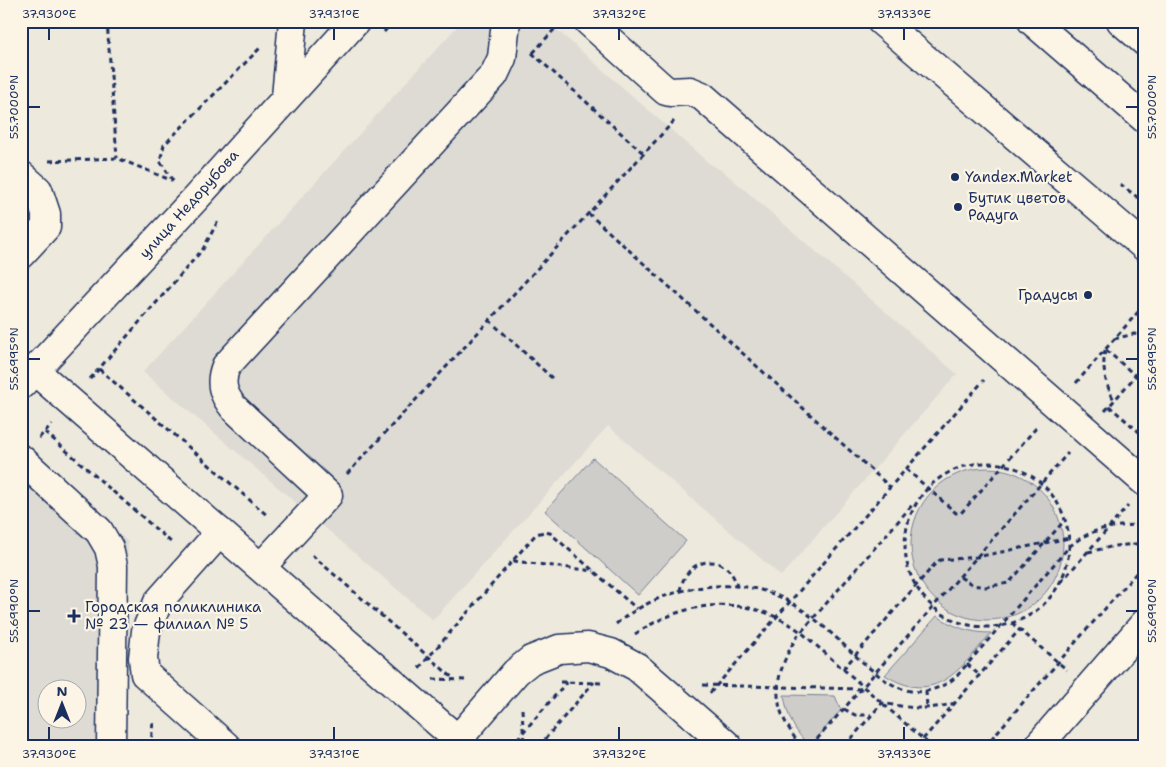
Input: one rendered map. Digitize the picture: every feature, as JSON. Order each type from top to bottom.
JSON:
[{"type":"street","points":[[286,97],[293,21]]},
{"type":"street","name":"улица Недорубова","points":[[28,377],[196,199],[356,21]]},
{"type":"street","points":[[588,21],[666,91],[690,91],[702,96],[1087,432],[1139,491]]},
{"type":"street","points":[[881,21],[1145,247]]},
{"type":"street","points":[[1032,21],[1145,119]]},
{"type":"street","points":[[1121,21],[1145,42]]},
{"type":"street","points":[[261,568],[328,495],[226,399],[223,390],[223,374],[226,366],[494,76],[502,58],[505,25]]},
{"type":"street","points":[[21,254],[46,227],[46,214],[31,168]]},
{"type":"street","points":[[28,377],[71,402],[462,742],[516,672],[532,660],[558,649],[603,651],[637,667],[728,746]]},
{"type":"street","points":[[21,459],[99,531],[109,548],[113,566],[111,746]]},
{"type":"street","points":[[220,532],[158,602],[151,617],[144,644],[145,674],[226,746]]},
{"type":"street","points":[[1038,746],[1145,624]]},
{"type":"path","points":[[107,21],[117,158]]},
{"type":"path","points":[[505,25],[533,53],[644,153]]},
{"type":"path","points":[[533,53],[555,28]]},
{"type":"path","points":[[31,168],[117,158],[174,181],[160,161],[164,145],[265,43]]},
{"type":"path","points":[[328,495],[668,127]]},
{"type":"path","points":[[588,213],[890,487]]},
{"type":"path","points":[[71,402],[203,249],[218,221],[216,214]]},
{"type":"path","points":[[906,469],[956,513],[961,514],[1145,304]]},
{"type":"path","points":[[489,320],[552,378]]},
{"type":"path","points":[[1114,339],[1134,334],[1145,335]]},
{"type":"path","points":[[1105,350],[1145,384]]},
{"type":"path","points":[[1105,350],[1103,363],[1104,378],[1114,400]]},
{"type":"path","points":[[691,714],[1003,358]]},
{"type":"path","points":[[812,746],[1145,365]]},
{"type":"path","points":[[1109,406],[1145,437]]},
{"type":"path","points":[[45,432],[194,562]]},
{"type":"path","points":[[801,746],[785,723],[777,696],[778,678],[789,650],[801,632],[927,488],[944,475],[963,466],[983,463],[1004,464],[1024,472],[1041,483],[1056,500],[1065,520],[1069,538],[1066,566],[1059,584]]},
{"type":"path","points":[[927,488],[914,505],[907,524],[904,545],[907,566],[915,586],[933,607],[948,617],[964,624],[982,628],[1012,623],[1027,617],[1040,608],[1139,491]]},
{"type":"path","points":[[960,576],[973,585],[985,587],[1009,583],[1065,520]]},
{"type":"path","points":[[539,746],[603,651],[620,621],[656,599],[680,591],[717,586],[737,587],[771,593],[813,618],[875,673],[892,684],[906,690],[926,691],[949,683],[956,678],[1069,547],[1091,532],[1109,527],[1145,525]]},
{"type":"path","points":[[416,671],[536,534],[550,533],[637,609]]},
{"type":"path","points":[[843,669],[940,560],[977,557],[1069,538]]},
{"type":"path","points":[[1088,552],[1115,546],[1145,543]]},
{"type":"path","points":[[512,561],[594,572]]},
{"type":"path","points":[[680,591],[682,581],[688,571],[697,564],[708,562],[720,564],[729,570],[736,580],[737,587]]},
{"type":"path","points":[[985,746],[1145,563]]},
{"type":"path","points":[[511,746],[603,651],[674,613],[692,608],[732,605],[760,609],[777,616],[801,632],[931,746]]},
{"type":"path","points":[[1012,623],[1088,688]]},
{"type":"path","points":[[918,746],[1020,629]]},
{"type":"path","points":[[968,664],[980,675]]},
{"type":"path","points":[[926,691],[927,709]]},
{"type":"path","points":[[882,703],[927,709],[955,703]]},
{"type":"path","points":[[845,746],[882,703]]},
{"type":"path","points":[[522,706],[524,746]]},
{"type":"path","points":[[844,709],[860,716],[872,715]]},
{"type":"shaded area","points":[[462,21],[547,21],[711,165],[723,171],[957,374],[781,576],[608,426],[433,620],[143,372]]},
{"type":"shaded area","points":[[21,186],[37,222],[21,239]]},
{"type":"shaded area","name":"Городская поликлиника № 23 — филиал № 5","points":[[35,455],[128,542],[125,746],[21,746],[21,470]]},
{"type":"shaded area","points":[[593,458],[686,541],[638,595],[545,511]]},
{"type":"shaded area","points":[[987,468],[1002,469],[1016,473],[1041,490],[1058,515],[1062,529],[1062,559],[1058,573],[1041,598],[1016,615],[1002,619],[987,620],[972,619],[958,615],[933,598],[916,573],[912,559],[911,544],[912,529],[916,515],[933,490],[958,473],[972,469]]},
{"type":"shaded area","points":[[937,616],[963,629],[991,633],[958,670],[946,679],[933,685],[919,687],[903,684],[885,675]]},
{"type":"shaded area","points":[[784,695],[835,696],[841,710],[810,746],[804,741],[792,723]]},
{"type":"place","name":"Yandex.Market","points":[[955,177]]},
{"type":"place","name":"Бутик цветов Радуга","points":[[958,207]]},
{"type":"place","name":"Градусы","points":[[1088,295]]},
{"type":"place","name":"Городская поликлиника № 23 — филиал № 5","points":[[74,616]]}]
